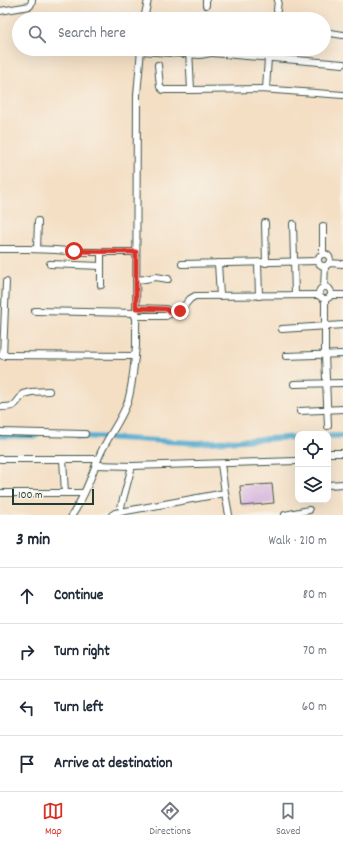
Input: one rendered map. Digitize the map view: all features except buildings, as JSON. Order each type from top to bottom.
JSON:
[{"type":"street","points":[[0,11],[30,6],[32,0]]},
{"type":"street","points":[[145,12],[148,0]]},
{"type":"street","points":[[277,10],[278,0]]},
{"type":"street","points":[[331,33],[343,35]]},
{"type":"street","points":[[72,515],[84,493],[105,443],[128,401],[132,377],[136,346],[137,95],[140,56]]},
{"type":"street","points":[[191,90],[193,56]]},
{"type":"street","points":[[249,56],[343,64]]},
{"type":"street","points":[[266,89],[268,58]]},
{"type":"street","points":[[158,65],[160,87],[163,90],[266,89],[343,95],[343,89]]},
{"type":"street","points":[[37,249],[38,221]]},
{"type":"street","points":[[265,223],[266,263]]},
{"type":"street","points":[[293,224],[296,295]]},
{"type":"street","points":[[323,226],[323,254]]},
{"type":"street","points":[[0,249],[37,249],[78,252],[136,252]]},
{"type":"street","points":[[101,252],[101,285]]},
{"type":"street","points":[[318,261],[318,257],[323,254]]},
{"type":"street","points":[[323,254],[329,257],[330,260],[327,264],[324,287],[319,291],[325,296]]},
{"type":"street","points":[[182,264],[318,261],[320,264],[343,264]]},
{"type":"street","points":[[218,263],[220,296]]},
{"type":"street","points":[[258,263],[259,296]]},
{"type":"street","points":[[50,264],[101,266]]},
{"type":"street","points":[[136,280],[156,277],[168,279]]},
{"type":"street","points":[[6,282],[2,355],[135,356]]},
{"type":"street","points":[[324,287],[327,287],[330,290],[325,296],[325,354],[328,426]]},
{"type":"street","points":[[35,312],[136,312],[166,316],[180,311],[192,297],[198,296],[343,295]]},
{"type":"street","points":[[282,329],[343,325]]},
{"type":"street","points":[[286,356],[343,354]]},
{"type":"street","points":[[294,384],[343,383]]},
{"type":"street","points":[[0,407],[11,407],[16,405],[23,394],[49,391]]},
{"type":"street","points":[[300,411],[343,409]]},
{"type":"street","points":[[0,432],[85,434]]},
{"type":"street","points":[[331,453],[343,452]]},
{"type":"street","points":[[0,459],[63,459],[132,466],[295,461]]},
{"type":"street","points":[[63,459],[65,493]]},
{"type":"street","points":[[221,464],[229,515]]},
{"type":"street","points":[[120,507],[132,466]]},
{"type":"street","points":[[331,484],[343,484]]},
{"type":"street","points":[[112,515],[115,513],[225,492]]},
{"type":"street","points":[[0,493],[84,493]]},
{"type":"street","points":[[285,515],[309,510]]},
{"type":"waterway","points":[[0,436],[36,436]]},
{"type":"waterway","points":[[78,436],[197,443],[295,437]]},
{"type":"waterway","points":[[331,436],[343,436]]},
{"type":"route","points":[[74,251],[136,252],[136,308],[166,309],[172,313],[180,311]]}]
